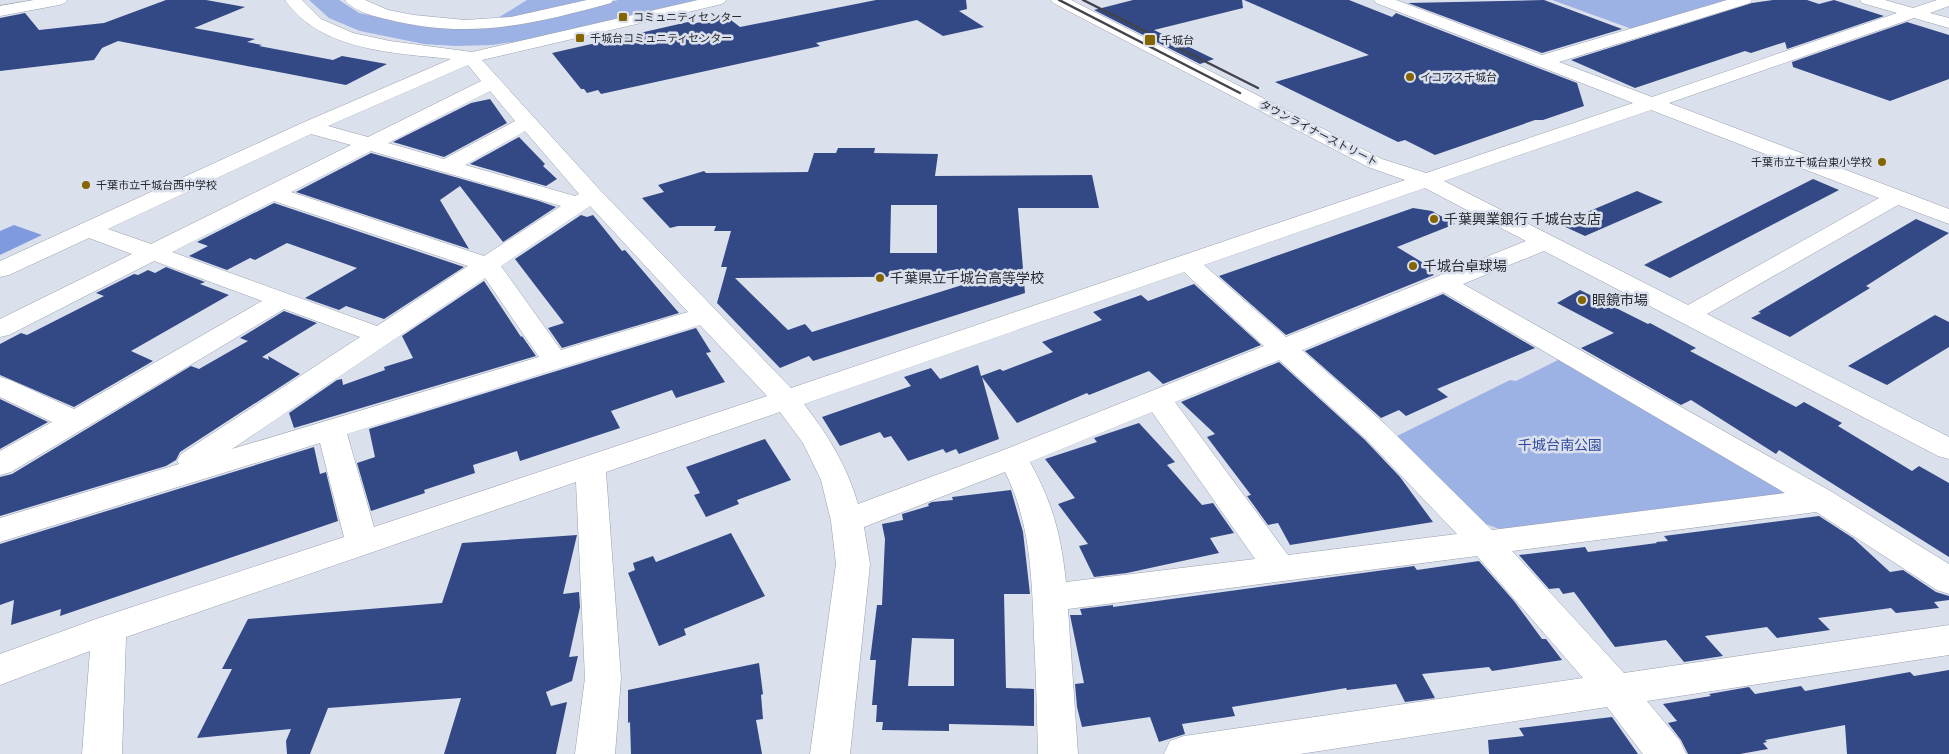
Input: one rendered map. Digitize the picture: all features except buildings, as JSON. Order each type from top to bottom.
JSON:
[{"type":"street","points":[[0,11],[58,0]]},
{"type":"street","points":[[293,0],[314,22],[339,33],[383,44],[472,57],[492,83],[527,122],[586,200],[705,315],[786,400],[816,440],[836,480],[847,521],[853,564],[830,754]]},
{"type":"street","points":[[353,0],[370,10],[392,16],[440,24],[479,26],[532,19],[605,0]]},
{"type":"street","points":[[0,270],[309,127],[472,57],[718,0]]},
{"type":"street","name":"タウンライナーストリート","points":[[1059,0],[1376,163],[1425,180]]},
{"type":"street","name":"タウンライナーストリート","points":[[1084,0],[1391,156],[1425,180]]},
{"type":"street","points":[[1383,0],[1412,0]]},
{"type":"street","points":[[1383,0],[1949,217]]},
{"type":"street","points":[[1542,61],[1744,0]]},
{"type":"street","points":[[1868,0],[1949,23]]},
{"type":"street","points":[[0,670],[109,629],[1188,263],[1949,0]]},
{"type":"street","points":[[392,16],[414,4]]},
{"type":"street","points":[[479,26],[513,5]]},
{"type":"street","points":[[0,329],[492,83]]},
{"type":"street","points":[[447,166],[527,122]]},
{"type":"street","points":[[309,127],[447,166],[586,200]]},
{"type":"street","points":[[1425,180],[1949,449]]},
{"type":"street","points":[[272,193],[488,265],[555,360]]},
{"type":"street","points":[[1688,315],[1896,197]]},
{"type":"street","points":[[168,477],[586,200]]},
{"type":"street","points":[[87,229],[381,336]]},
{"type":"street","points":[[847,521],[1012,458],[1545,242]]},
{"type":"street","points":[[1188,263],[1376,432],[1484,542],[1616,690],[1666,754]]},
{"type":"street","points":[[1444,282],[1821,500],[1949,580]]},
{"type":"street","points":[[0,465],[282,300]]},
{"type":"street","points":[[0,530],[168,477],[705,315]]},
{"type":"street","points":[[0,386],[75,421]]},
{"type":"street","points":[[1158,398],[1279,568]]},
{"type":"street","points":[[331,428],[362,543]]},
{"type":"street","points":[[1012,458],[1030,491],[1045,542],[1050,598],[1058,754]]},
{"type":"street","points":[[590,466],[603,678],[595,754]]},
{"type":"street","points":[[1050,598],[1821,500]]},
{"type":"street","points":[[102,754],[109,629]]},
{"type":"street","points":[[1184,754],[1949,640]]},
{"type":"green space","points":[[309,0],[339,0],[359,13],[437,28],[471,29],[528,23],[618,0],[697,0],[526,40],[492,45],[456,46],[424,44],[360,31],[329,18]]},
{"type":"green space","points":[[527,0],[587,0],[547,12],[496,19]]},
{"type":"green space","points":[[1552,0],[1733,0],[1632,29]]},
{"type":"green space","name":"千城台南公園","points":[[1562,358],[1783,487],[1786,494],[1499,529],[1486,524],[1397,436],[1510,380],[1516,381]]},
{"type":"shaded area","points":[[14,225],[42,235],[0,255],[0,231]]},
{"type":"railway","points":[[1059,0],[1240,93]]},
{"type":"railway","points":[[1083,0],[1258,88]]},
{"type":"place","name":"コミュニティセンター","points":[[623,17]]},
{"type":"place","name":"千城台コミュニティセンター","points":[[580,38]]},
{"type":"place","name":"千城台","points":[[1150,40]]},
{"type":"place","name":"イコアス千城台","points":[[1410,77]]},
{"type":"place","name":"千葉市立千城台東小学校","points":[[1882,162]]},
{"type":"place","name":"千葉市立千城台西中学校","points":[[86,185]]},
{"type":"place","name":"千葉興業銀行 千城台支店","points":[[1434,219]]},
{"type":"place","name":"千城台卓球場","points":[[1413,266]]},
{"type":"place","name":"千葉県立千城台高等学校","points":[[880,278]]},
{"type":"place","name":"眼鏡市場","points":[[1582,300]]}]
